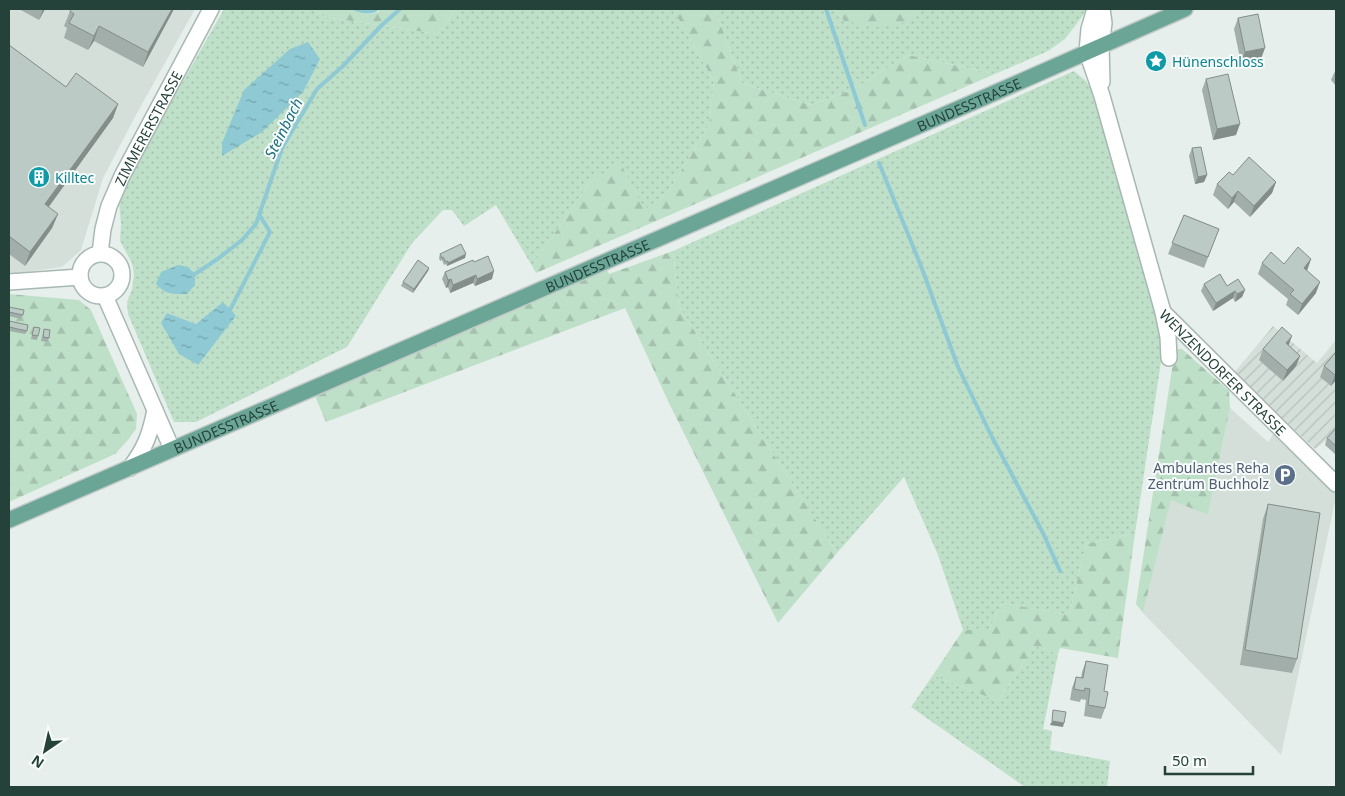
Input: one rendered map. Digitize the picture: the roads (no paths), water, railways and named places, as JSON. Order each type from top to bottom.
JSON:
[{"type":"main road","name":"BUNDESSTRASSE","points":[[9,520],[1185,9]]},
{"type":"street","name":"ZIMMERERSTRASSE","points":[[100,253],[103,229],[109,206],[122,176],[211,9]]},
{"type":"street","points":[[1094,49],[1088,29],[1095,9]]},
{"type":"street","points":[[1094,49],[1104,23],[1102,9]]},
{"type":"street","name":"WENZENDORFER STRASSE","points":[[1094,49],[1102,96],[1162,312],[1336,484]]},
{"type":"street","points":[[100,253],[108,254],[115,258],[120,264],[122,272],[122,280],[119,287],[113,293],[105,296],[97,296],[88,292],[82,285],[80,277],[80,268],[85,261],[100,253]]},
{"type":"street","points":[[9,282],[80,277]]},
{"type":"street","points":[[105,296],[172,450]]},
{"type":"street","points":[[1162,312],[1168,337],[1168,358]]},
{"type":"street","points":[[130,468],[141,453],[151,428],[155,410]]},
{"type":"water","points":[[348,9],[380,9],[369,13]]},
{"type":"water","points":[[308,42],[320,59],[303,92],[262,132],[222,156],[222,143],[244,90],[290,49]]},
{"type":"water","points":[[178,265],[188,267],[195,274],[195,285],[187,294],[170,293],[156,284],[161,272]]},
{"type":"water","points":[[223,302],[236,316],[198,365],[179,354],[161,323],[167,313],[196,324]]},
{"type":"waterway","name":"Steinbach","points":[[195,274],[242,240],[256,224],[282,148],[317,89],[400,9]]},
{"type":"waterway","points":[[826,9],[865,125]]},
{"type":"waterway","points":[[879,163],[921,266],[958,367],[992,437],[1043,533],[1060,571]]},
{"type":"waterway","name":"Steinbach","points":[[230,310],[270,232],[259,214]]},
{"type":"place","name":"Hünenschloss","points":[[1156,61]]},
{"type":"place","name":"Killtec","points":[[39,177]]},
{"type":"place","name":"Ambulantes Reha Zentrum Buchholz","points":[[1285,475]]}]
